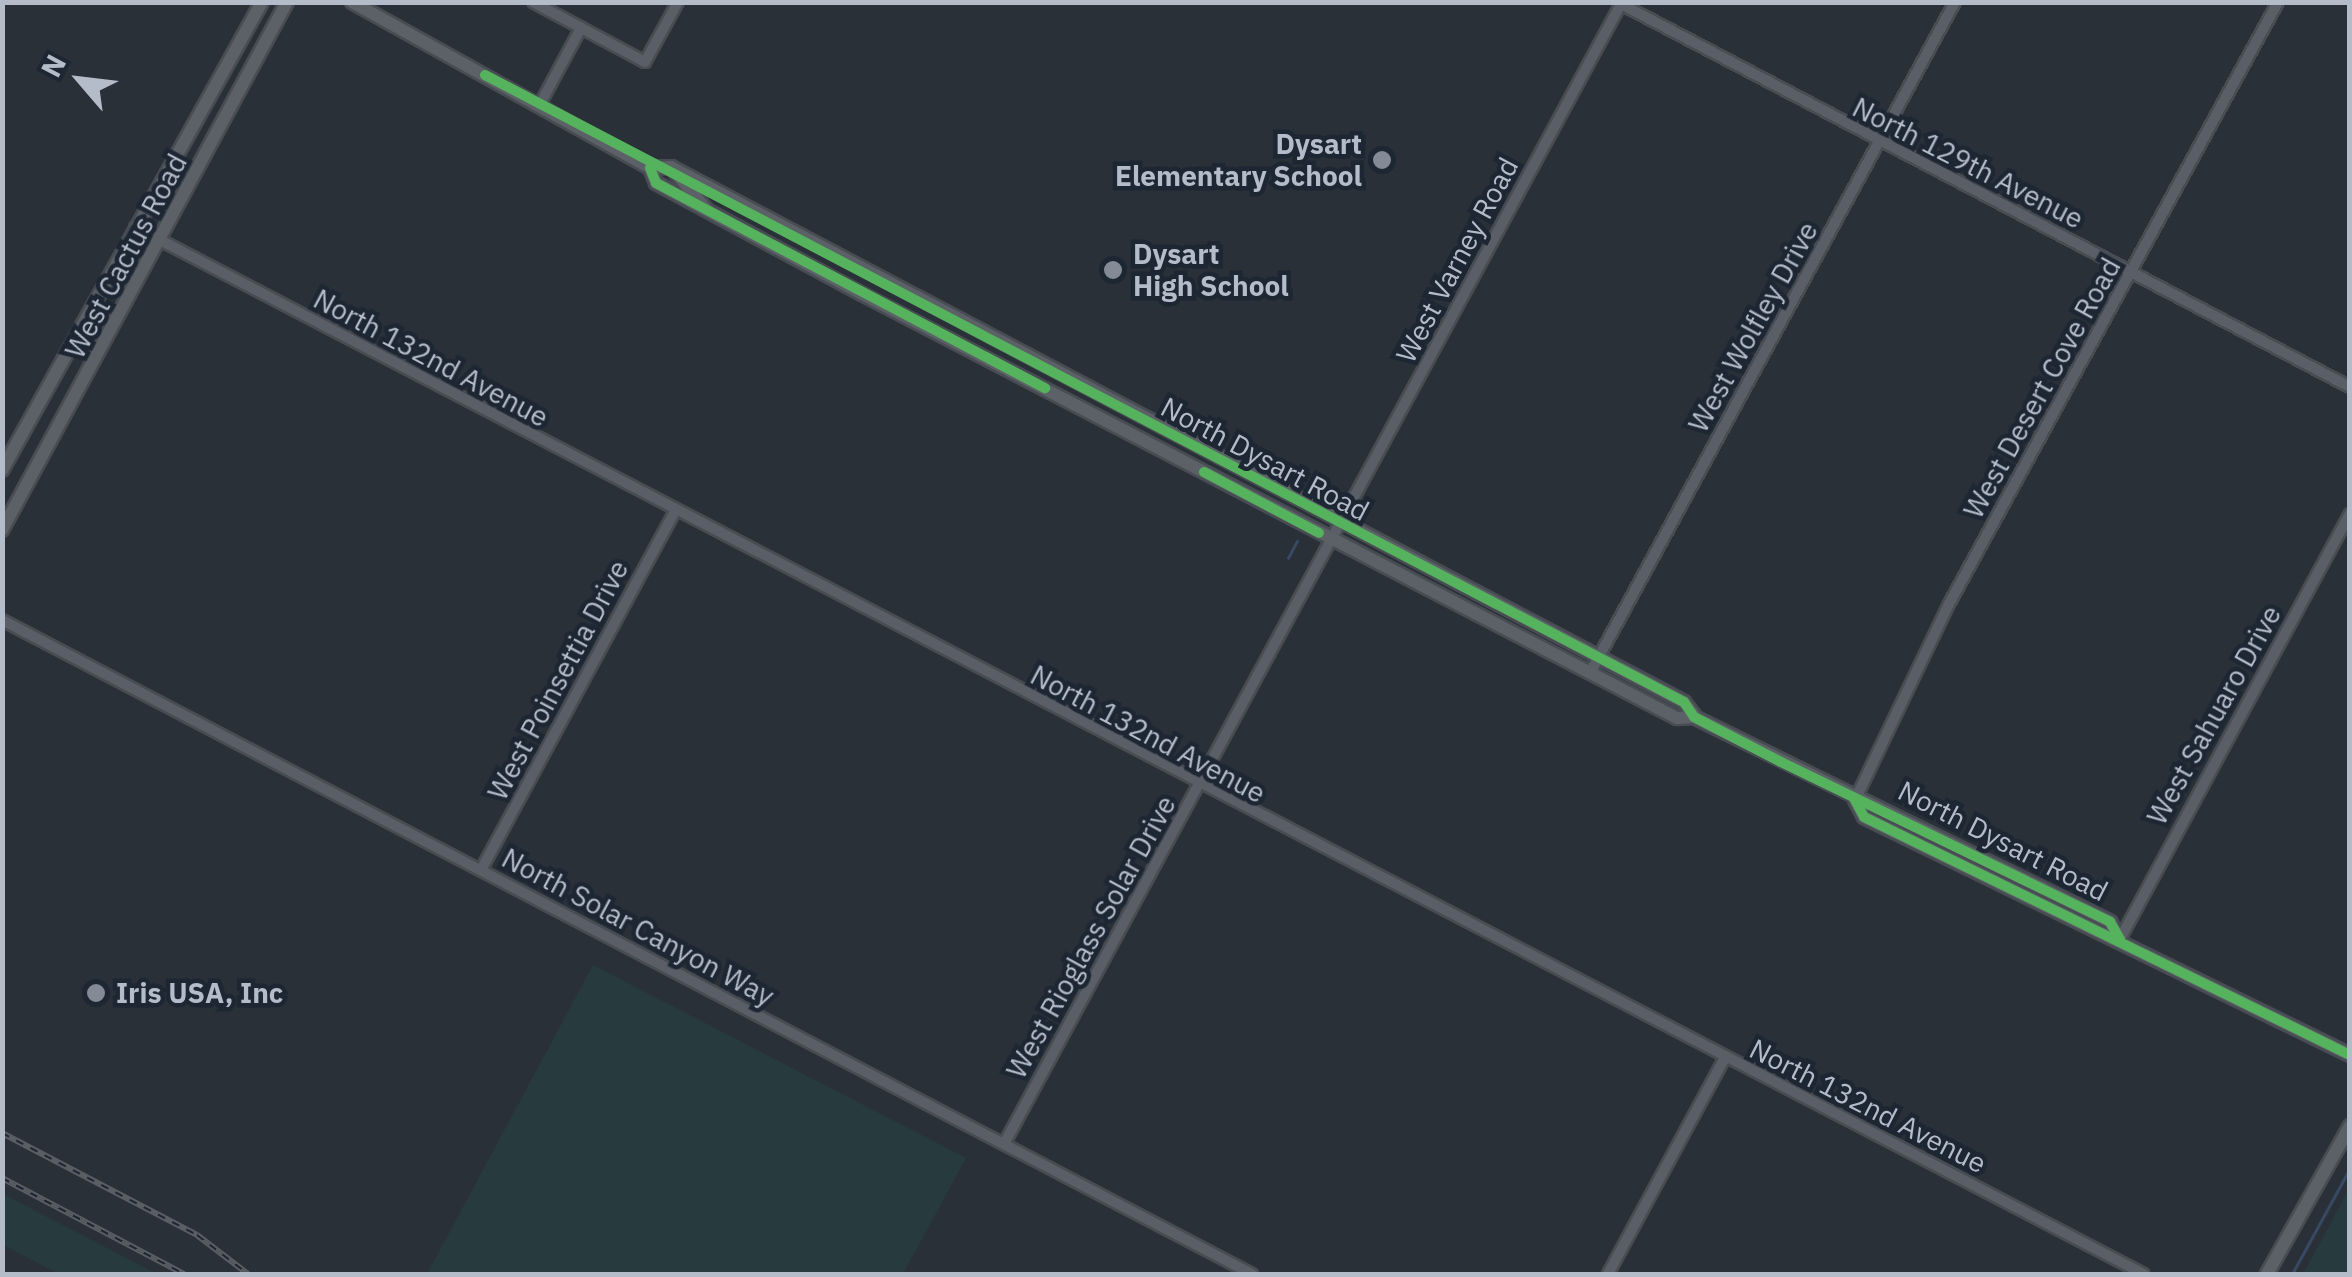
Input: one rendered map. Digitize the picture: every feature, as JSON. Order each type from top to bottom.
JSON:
[{"type":"main road","name":"West Cactus Road","points":[[2,470],[262,2]]},
{"type":"main road","name":"West Cactus Road","points":[[2,530],[162,242],[287,2]]},
{"type":"main road","name":"North Dysart Road","points":[[352,2],[650,168],[656,183],[707,211],[1676,718],[1694,717]]},
{"type":"main road","name":"North Dysart Road","points":[[670,167],[1340,524],[1684,702],[1694,717],[1855,800],[1864,817],[2102,939],[2120,939],[2350,1055]]},
{"type":"main road","points":[[650,168],[670,167],[707,211]]},
{"type":"main road","points":[[2267,1274],[2350,1126]]},
{"type":"street","points":[[533,2],[645,62],[678,2]]},
{"type":"street","name":"West Wolfley Drive","points":[[1590,673],[1956,2]]},
{"type":"street","name":"West Desert Cove Road","points":[[1855,800],[1949,604],[2278,2]]},
{"type":"street","name":"North 129th Avenue","points":[[1621,3],[1880,144],[2350,387]]},
{"type":"street","name":"West Varney Road","points":[[1332,540],[1621,3]]},
{"type":"street","points":[[539,106],[581,28]]},
{"type":"street","name":"North 132nd Avenue","points":[[135,227],[1198,787],[2144,1274]]},
{"type":"street","name":"West Poinsettia Drive","points":[[480,870],[675,511]]},
{"type":"street","name":"West Sahuaro Drive","points":[[2120,939],[2350,514]]},
{"type":"street","name":"West Rioglass Solar Drive","points":[[1004,1144],[1332,540]]},
{"type":"street","name":"North Solar Canyon Way","points":[[2,620],[1252,1274]]},
{"type":"street","points":[[1608,1274],[1725,1058]]},
{"type":"green space","points":[[593,965],[966,1158],[903,1274],[427,1274]]},
{"type":"green space","points":[[2349,1189],[2349,1274],[2303,1274]]},
{"type":"green space","points":[[3,1194],[157,1274],[59,1274],[3,1245]]},
{"type":"waterway","points":[[1288,558],[1297,541]]},
{"type":"waterway","points":[[2292,1274],[2350,1168]]},
{"type":"railway","points":[[2,1133],[197,1235],[248,1274]]},
{"type":"railway","points":[[2,1178],[184,1274]]},
{"type":"cycle path","points":[[485,75],[1684,702],[1694,717],[2110,922],[2120,939]]},
{"type":"cycle path","points":[[650,168],[656,183],[1045,388]]},
{"type":"cycle path","points":[[1204,472],[1319,533]]},
{"type":"cycle path","points":[[1855,800],[1864,817],[2350,1055]]},
{"type":"place","name":"Dysart Elementary School","points":[[1382,160]]},
{"type":"place","name":"Dysart High School","points":[[1113,270]]},
{"type":"place","name":"Iris USA, Inc","points":[[96,993]]}]
